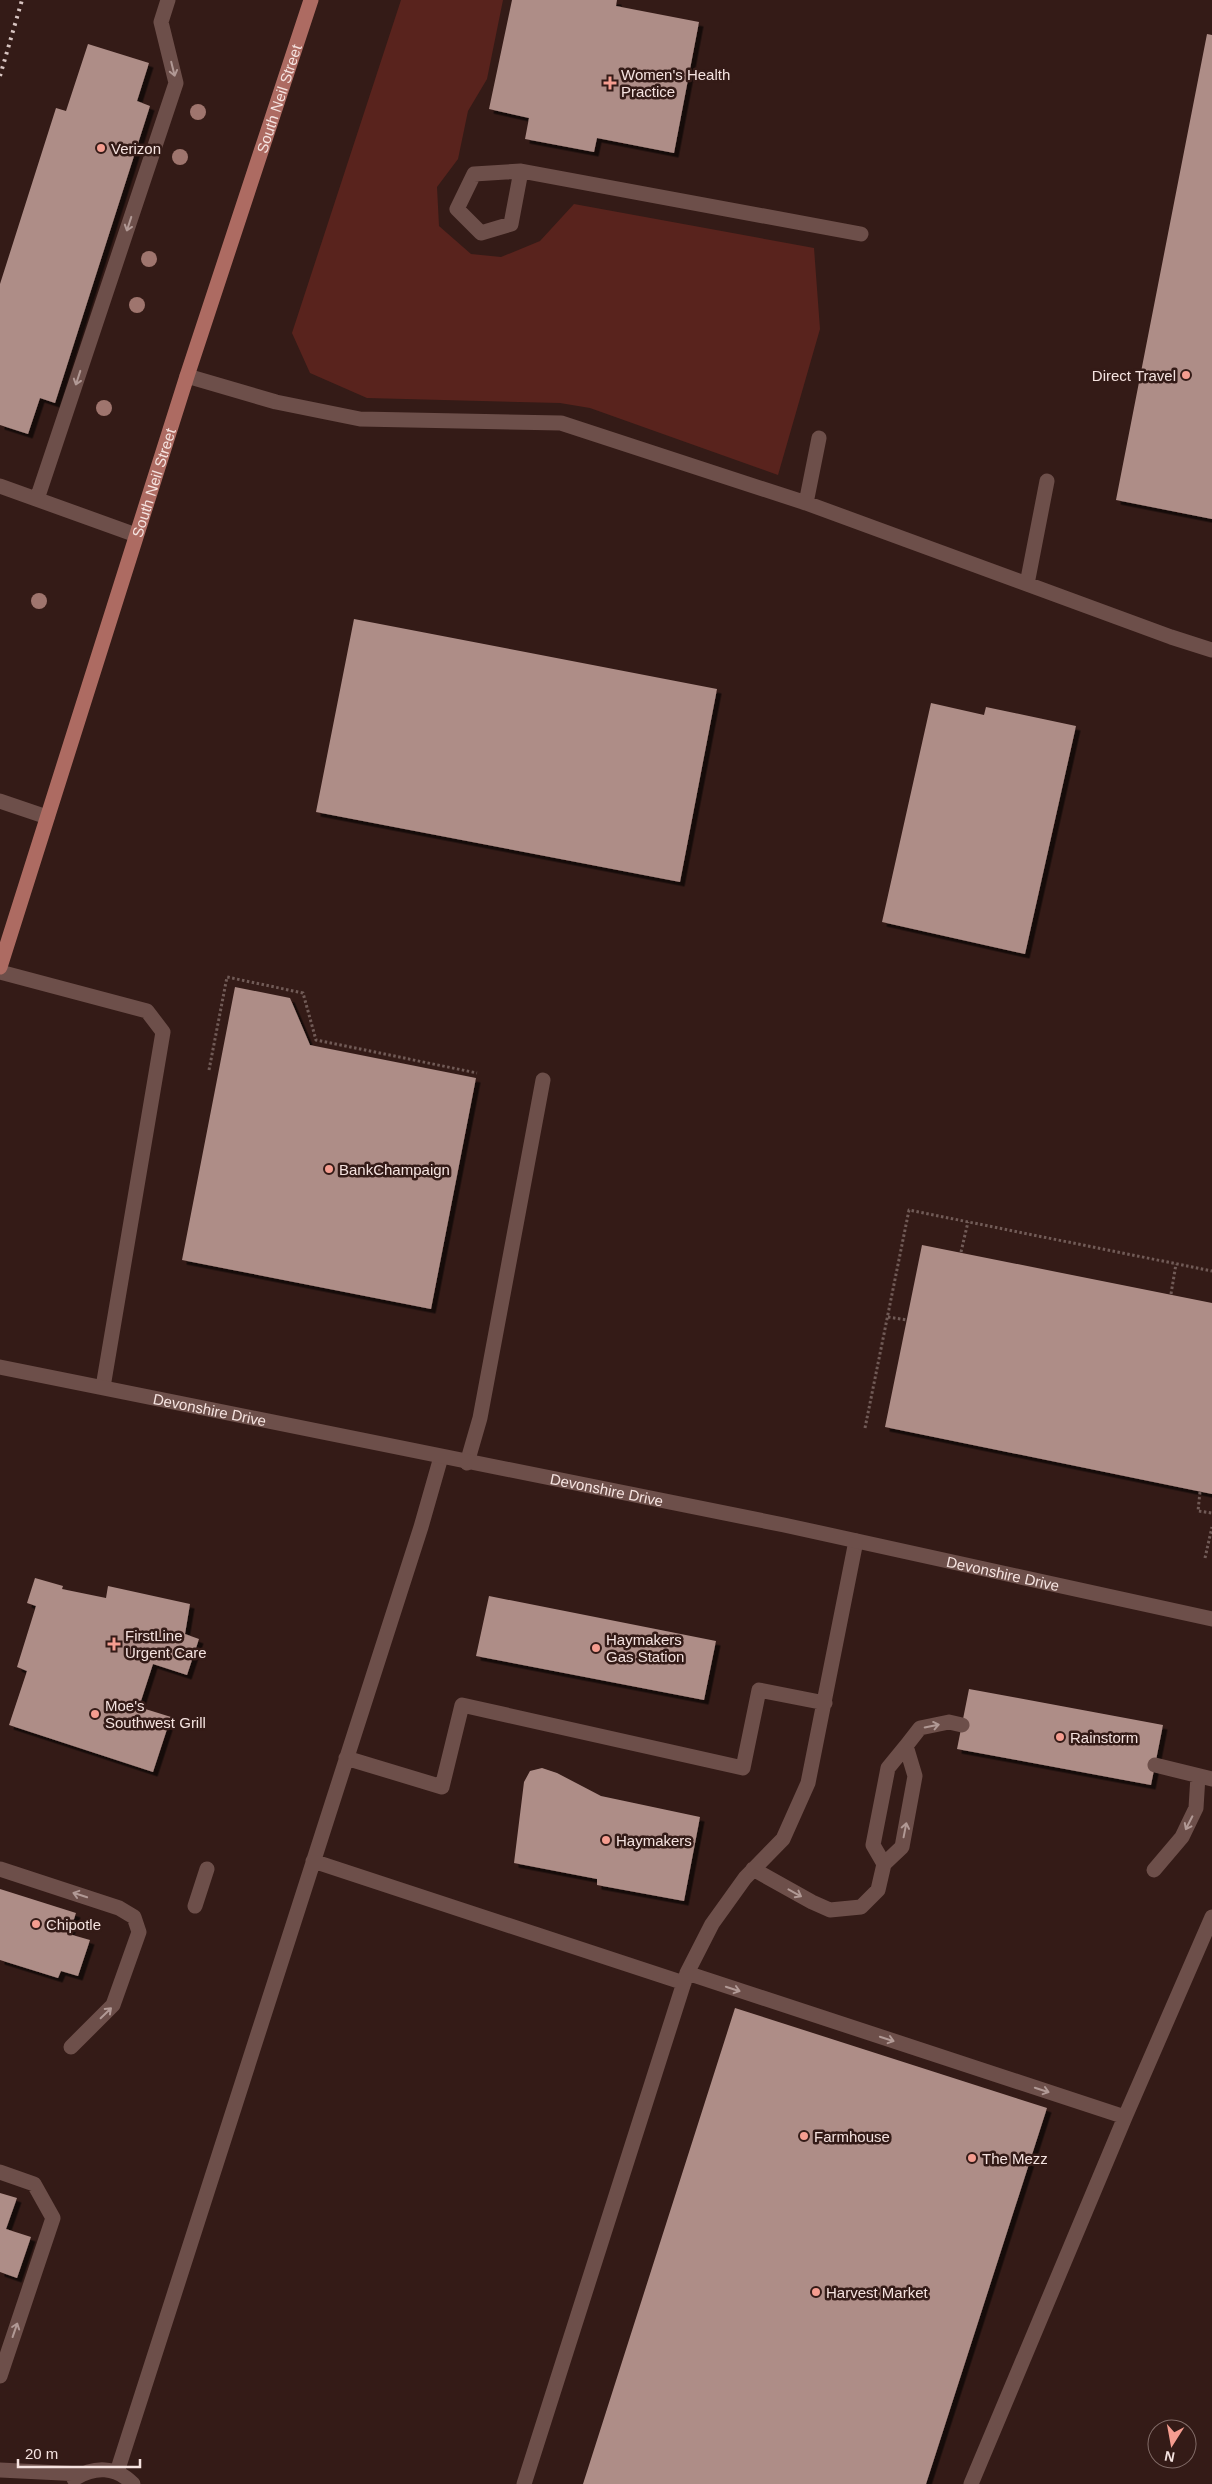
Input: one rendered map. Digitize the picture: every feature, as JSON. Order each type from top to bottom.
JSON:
[{"type":"main road","name":"South Neil Street","points":[[0,967],[187,376],[311,0]]},
{"type":"street","points":[[37,499],[176,83],[161,22],[168,0]]},
{"type":"street","points":[[521,171],[510,224],[481,234],[457,209],[474,174],[521,171],[861,234]]},
{"type":"street","points":[[187,376],[276,402],[360,420],[560,423],[806,503],[1188,643],[1212,650]]},
{"type":"street","points":[[806,503],[819,438]]},
{"type":"street","points":[[1027,584],[1047,481]]},
{"type":"street","points":[[0,486],[136,535]]},
{"type":"street","points":[[0,802],[47,816]]},
{"type":"street","points":[[0,972],[147,1011],[163,1032],[103,1388]]},
{"type":"street","points":[[468,1462],[480,1418],[544,1080]]},
{"type":"street","name":"Devonshire Drive","points":[[0,1368],[856,1541],[1212,1619]]},
{"type":"street","points":[[117,2472],[421,1527],[441,1457]]},
{"type":"street","points":[[524,2484],[685,1978],[712,1924],[753,1869],[783,1839],[808,1783],[856,1541]]},
{"type":"street","points":[[346,1758],[442,1787],[462,1705],[743,1768],[759,1690],[825,1703]]},
{"type":"street","points":[[884,1864],[872,1845],[888,1768],[920,1728],[949,1722],[962,1725]]},
{"type":"street","points":[[753,1869],[830,1910],[861,1907],[878,1890],[884,1864],[902,1847],[915,1776],[906,1746]]},
{"type":"street","points":[[1154,1870],[1182,1836],[1196,1808],[1205,1777],[1155,1765]]},
{"type":"street","points":[[313,1861],[1125,2117]]},
{"type":"street","points":[[0,1868],[119,1908],[134,1918],[139,1932],[114,2005],[71,2047]]},
{"type":"street","points":[[195,1906],[207,1869]]},
{"type":"street","points":[[971,2484],[1125,2117],[1212,1917]]},
{"type":"street","points":[[0,2172],[34,2184],[53,2218],[0,2376]]},
{"type":"street","points":[[0,2470],[82,2474]]},
{"type":"street","points":[[68,2484],[82,2474],[93,2470],[117,2472],[133,2484]]},
{"type":"path","points":[[209,1070],[227,977],[303,993],[316,1040],[477,1073]]},
{"type":"path","points":[[866,1428],[909,1210],[1212,1272]]},
{"type":"path","points":[[961,1252],[968,1222]]},
{"type":"path","points":[[1171,1294],[1176,1264]]},
{"type":"path","points":[[888,1317],[907,1320]]},
{"type":"path","points":[[1200,1492],[1198,1511],[1212,1513]]},
{"type":"path","points":[[1205,1558],[1212,1527]]},
{"type":"shaded area","points":[[401,0],[503,0],[487,79],[468,111],[458,159],[437,187],[439,226],[471,254],[501,257],[540,241],[574,204],[814,248],[820,329],[778,475],[590,408],[560,403],[367,398],[310,373],[292,333]]},
{"type":"building","points":[[512,0],[617,0],[616,6],[699,22],[674,153],[597,138],[594,152],[525,139],[529,118],[489,109]]},
{"type":"building","points":[[1207,34],[1212,35],[1212,519],[1116,500]]},
{"type":"building","points":[[88,44],[149,63],[137,101],[150,106],[55,403],[40,398],[28,434],[0,425],[0,284],[56,108],[66,111]]},
{"type":"building","points":[[354,619],[717,689],[680,882],[316,812]]},
{"type":"building","points":[[931,703],[984,715],[986,707],[1076,726],[1025,954],[882,922]]},
{"type":"building","name":"BankChampaign","points":[[235,987],[290,998],[310,1045],[476,1078],[431,1309],[182,1260]]},
{"type":"building","points":[[922,1245],[1212,1303],[1212,1494],[885,1427]]},
{"type":"building","points":[[35,1578],[63,1586],[62,1589],[106,1598],[108,1586],[190,1604],[185,1634],[199,1639],[187,1675],[153,1664],[139,1707],[171,1717],[153,1772],[9,1725],[27,1671],[17,1667],[36,1606],[27,1603]]},
{"type":"building","name":"Haymakers Gas Station","points":[[489,1596],[716,1641],[704,1700],[476,1656]]},
{"type":"building","name":"Rainstorm","points":[[969,1689],[1163,1725],[1151,1785],[957,1749]]},
{"type":"building","name":"Haymakers","points":[[542,1768],[557,1773],[601,1796],[700,1817],[684,1901],[597,1885],[597,1879],[514,1863],[524,1782],[530,1771]]},
{"type":"building","name":"Chipotle","points":[[0,1889],[76,1913],[69,1934],[90,1940],[78,1976],[61,1971],[58,1978],[0,1960]]},
{"type":"building","name":"Harvest Market","points":[[735,2008],[1047,2108],[926,2484],[583,2484]]},
{"type":"building","points":[[0,2193],[17,2198],[6,2229],[31,2237],[17,2278],[0,2272]]},
{"type":"railway","points":[[0,76],[22,0]]},
{"type":"place","name":"Women's Health Practice","points":[[610,83]]},
{"type":"place","name":"Verizon","points":[[101,148]]},
{"type":"place","name":"Direct Travel","points":[[1186,375]]},
{"type":"place","name":"BankChampaign","points":[[329,1169]]},
{"type":"place","name":"FirstLine Urgent Care","points":[[114,1644]]},
{"type":"place","name":"Haymakers Gas Station","points":[[596,1648]]},
{"type":"place","name":"Moe's Southwest Grill","points":[[95,1714]]},
{"type":"place","name":"Rainstorm","points":[[1060,1737]]},
{"type":"place","name":"Haymakers","points":[[606,1840]]},
{"type":"place","name":"Chipotle","points":[[36,1924]]},
{"type":"place","name":"Farmhouse","points":[[804,2136]]},
{"type":"place","name":"The Mezz","points":[[972,2158]]},
{"type":"place","name":"Harvest Market","points":[[816,2292]]}]
